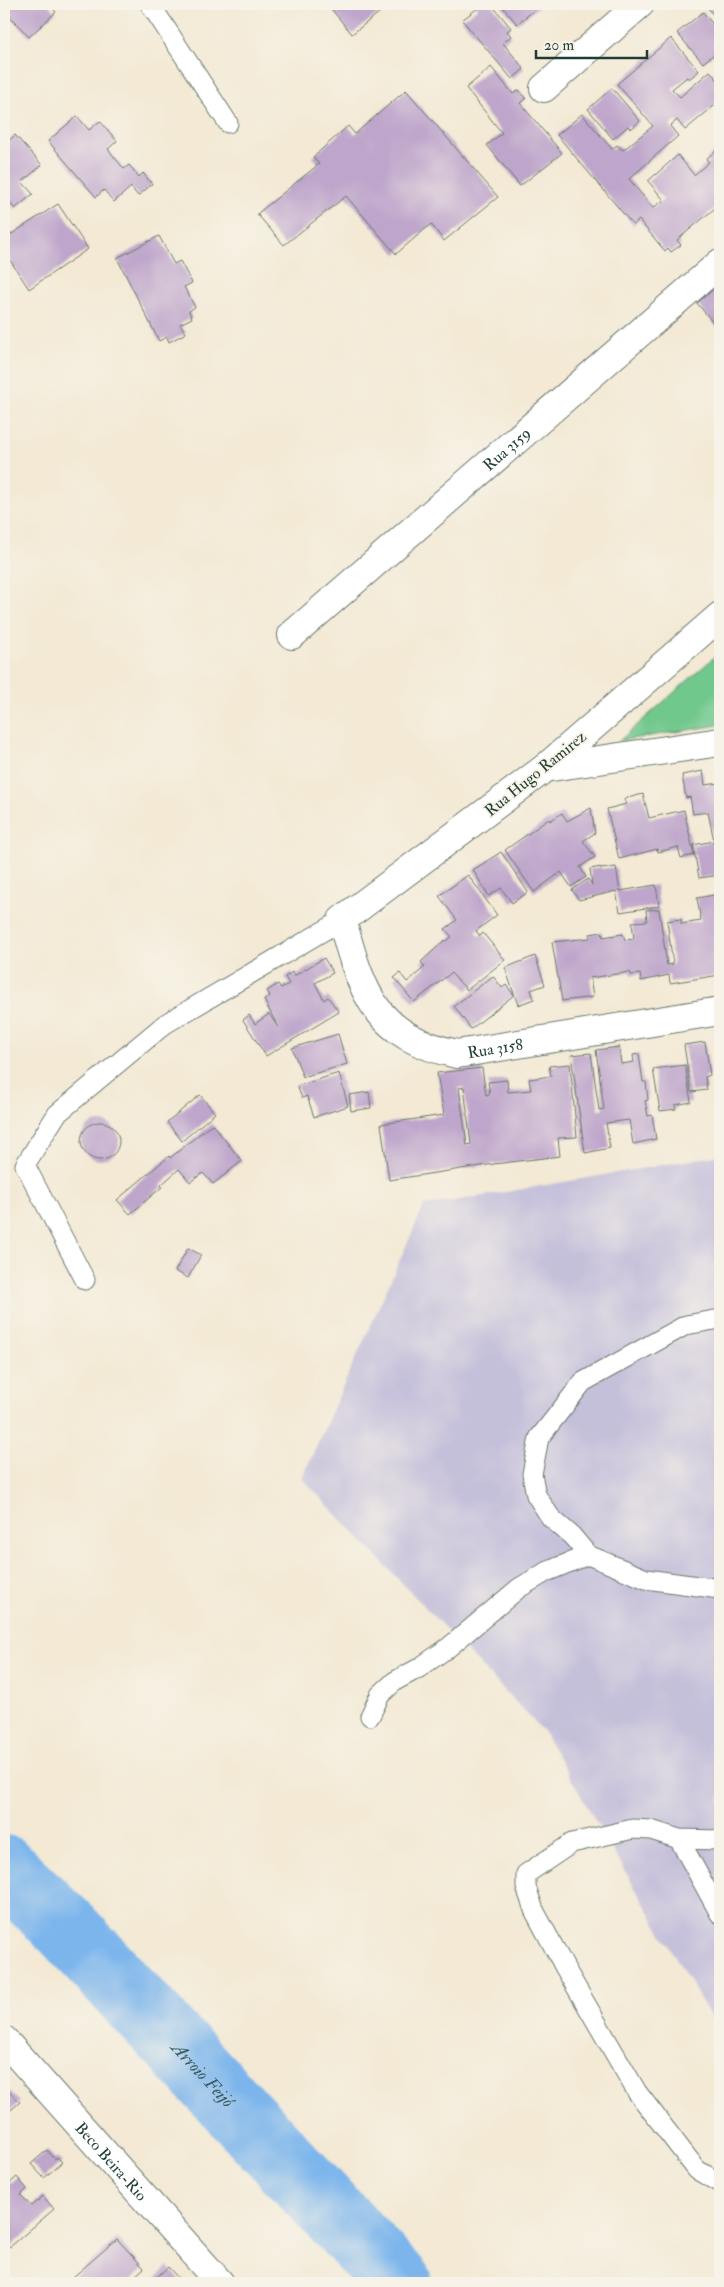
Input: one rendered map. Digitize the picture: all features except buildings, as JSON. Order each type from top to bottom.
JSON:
[{"type":"street","points":[[544,88],[640,4]]},
{"type":"street","name":"Rua 3159","points":[[292,635],[720,263]]},
{"type":"street","name":"Rua Hugo Ramirez","points":[[342,920],[545,768],[720,616]]},
{"type":"street","points":[[545,768],[720,742]]},
{"type":"street","name":"Rua 3158","points":[[342,920],[354,964],[368,996],[394,1028],[429,1048],[458,1054],[720,1011]]},
{"type":"street","name":"Beco Beira-Rio","points":[[4,2040],[220,2283]]},
{"type":"lane","points":[[150,4],[228,123]]},
{"type":"lane","points":[[85,1280],[25,1165],[57,1114],[165,1024],[342,920]]},
{"type":"lane","points":[[720,1319],[686,1325],[583,1382],[539,1438],[532,1474],[536,1495],[551,1518],[572,1536],[588,1555],[646,1579],[720,1589]]},
{"type":"lane","points":[[370,1716],[380,1694],[395,1681],[420,1668],[449,1647],[519,1588],[546,1572],[588,1555]]},
{"type":"lane","points":[[720,1840],[678,1840],[651,1830],[632,1829],[572,1843],[526,1874],[526,1887],[534,1910],[565,1968],[637,2092],[697,2170],[720,2182]]},
{"type":"lane","points":[[678,1840],[720,1914]]},
{"type":"shaded area","points":[[720,1155],[720,2033],[543,1731],[302,1478],[424,1206]]},
{"type":"green space","points":[[720,652],[720,725],[619,741]]},
{"type":"waterway","name":"Arroio Feijó","points":[[4,1869],[67,1929],[398,2283]]}]
